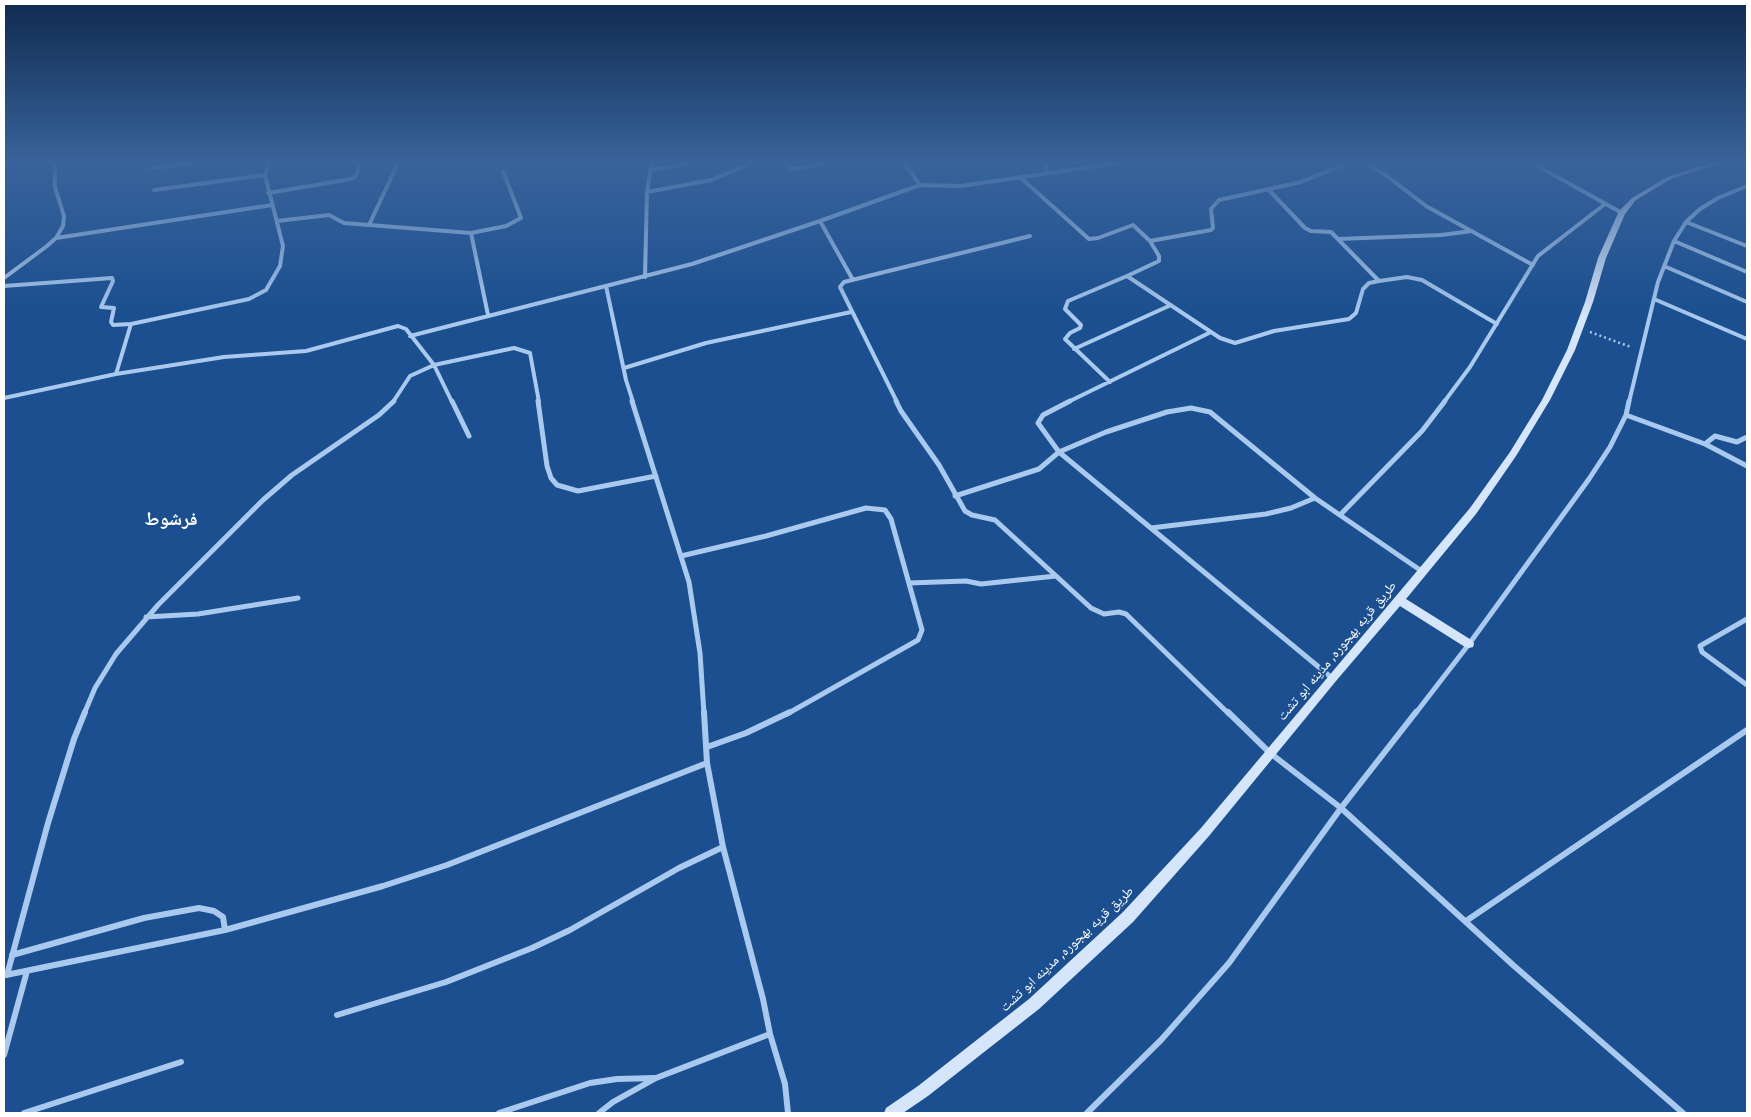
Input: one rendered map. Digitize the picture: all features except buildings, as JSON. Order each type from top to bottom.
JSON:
[{"type":"street","points":[[4,278],[56,238],[63,226],[63,213]]},
{"type":"street","points":[[56,238],[219,213]]},
{"type":"street","points":[[4,286],[112,278],[113,282],[101,307],[114,308],[111,322],[113,325],[131,324],[249,299],[266,290],[280,266],[283,246],[275,213]]},
{"type":"street","points":[[369,225],[375,213]]},
{"type":"street","points":[[277,221],[329,215],[339,222],[471,233],[514,224],[521,218],[519,213]]},
{"type":"street","points":[[645,277],[647,213]]},
{"type":"street","points":[[410,336],[692,264],[842,213]]},
{"type":"street","points":[[1059,213],[1089,239],[1098,238],[1133,225],[1150,241],[1159,256],[1159,261],[1068,301],[1066,304],[1065,309],[1081,325],[1080,328],[1070,333],[1065,339],[1110,382]]},
{"type":"street","points":[[1150,241],[1211,230],[1213,228],[1211,213]]},
{"type":"street","points":[[1291,213],[1305,228],[1311,231],[1331,232],[1379,280]]},
{"type":"street","points":[[1439,213],[1533,265]]},
{"type":"street","points":[[1340,515],[1422,431],[1470,367],[1538,256],[1593,213]]},
{"type":"street","name":"طريق قريه بهجوره, مدينه ابو تشت","points":[[891,1113],[923,1091],[1034,1004],[1128,917],[1206,832],[1332,678],[1473,511],[1513,454],[1546,400],[1579,328],[1602,258],[1622,213]]},
{"type":"street","points":[[1087,1113],[1161,1040],[1229,963],[1341,808],[1469,644],[1590,479],[1610,447],[1626,415],[1654,299],[1664,266],[1674,241],[1686,222],[1696,213]]},
{"type":"street","points":[[820,221],[853,280]]},
{"type":"street","points":[[1686,222],[1747,246]]},
{"type":"street","points":[[1338,239],[1433,235],[1472,231]]},
{"type":"street","points":[[471,233],[488,316]]},
{"type":"street","points":[[1030,236],[844,282],[840,287],[901,411],[939,465],[965,511],[972,515],[995,520],[1091,608],[1104,614],[1119,612],[1126,614],[1270,753],[1341,808],[1513,965],[1682,1113]]},
{"type":"street","points":[[1674,241],[1747,272]]},
{"type":"street","points":[[1664,266],[1747,302]]},
{"type":"street","points":[[1127,276],[1230,342],[1240,343],[1274,331],[1342,322],[1356,312],[1363,289],[1367,284],[1379,280],[1407,277],[1422,280],[1497,324]]},
{"type":"street","points":[[606,286],[624,368],[689,582],[696,621],[707,762],[723,847],[763,999],[770,1034],[785,1084],[788,1113]]},
{"type":"street","points":[[1654,299],[1747,339]]},
{"type":"street","points":[[1074,349],[1170,305]]},
{"type":"street","points":[[624,368],[706,343],[851,312]]},
{"type":"street","points":[[116,374],[131,324]]},
{"type":"street","points":[[4,398],[116,374],[224,356],[306,351],[394,326],[404,327],[434,365],[469,436]]},
{"type":"street","points":[[1212,332],[1051,410],[1039,420],[1040,427],[1059,452],[1332,678]]},
{"type":"street","points":[[5,975],[74,739],[95,688],[116,654],[146,617],[263,500],[292,475],[379,415],[393,402],[410,376],[434,365],[499,350],[514,348],[524,350],[530,353],[534,368],[547,466],[551,478],[556,485],[578,491],[656,476]]},
{"type":"street","points":[[955,496],[1039,469],[1059,452],[1106,432],[1180,408],[1190,408],[1210,412],[1315,498],[1423,572]]},
{"type":"street","points":[[1626,415],[1705,444],[1747,466]]},
{"type":"street","points":[[1705,444],[1715,436],[1737,442],[1747,437]]},
{"type":"street","points":[[1151,528],[1266,514],[1291,508],[1315,498]]},
{"type":"street","points":[[681,556],[766,536],[866,508],[880,508],[885,510],[891,519],[922,630],[918,640],[793,711],[746,733],[707,747]]},
{"type":"street","points":[[909,582],[966,581],[980,584],[1056,576]]},
{"type":"street","points":[[146,617],[198,614],[298,598]]},
{"type":"street","points":[[1399,600],[1469,644]]},
{"type":"street","points":[[1747,619],[1700,646],[1702,652],[1747,685]]},
{"type":"street","points":[[1466,921],[1747,730]]},
{"type":"street","points":[[5,975],[226,930],[383,886],[447,865],[707,762]]},
{"type":"street","points":[[337,1015],[446,982],[525,951],[570,930],[679,868],[723,847]]},
{"type":"street","points":[[12,956],[144,918],[199,908],[214,911],[223,917],[226,930]]},
{"type":"street","points":[[4,1055],[28,971]]},
{"type":"street","points":[[599,1113],[613,1102],[656,1078],[770,1034]]},
{"type":"street","points":[[24,1113],[181,1062]]},
{"type":"street","points":[[499,1113],[590,1083],[617,1079],[656,1078]]},
{"type":"path","points":[[1579,328],[1641,351]]},
{"type":"district","name":"فرشوط","points":[[171,520]]}]
